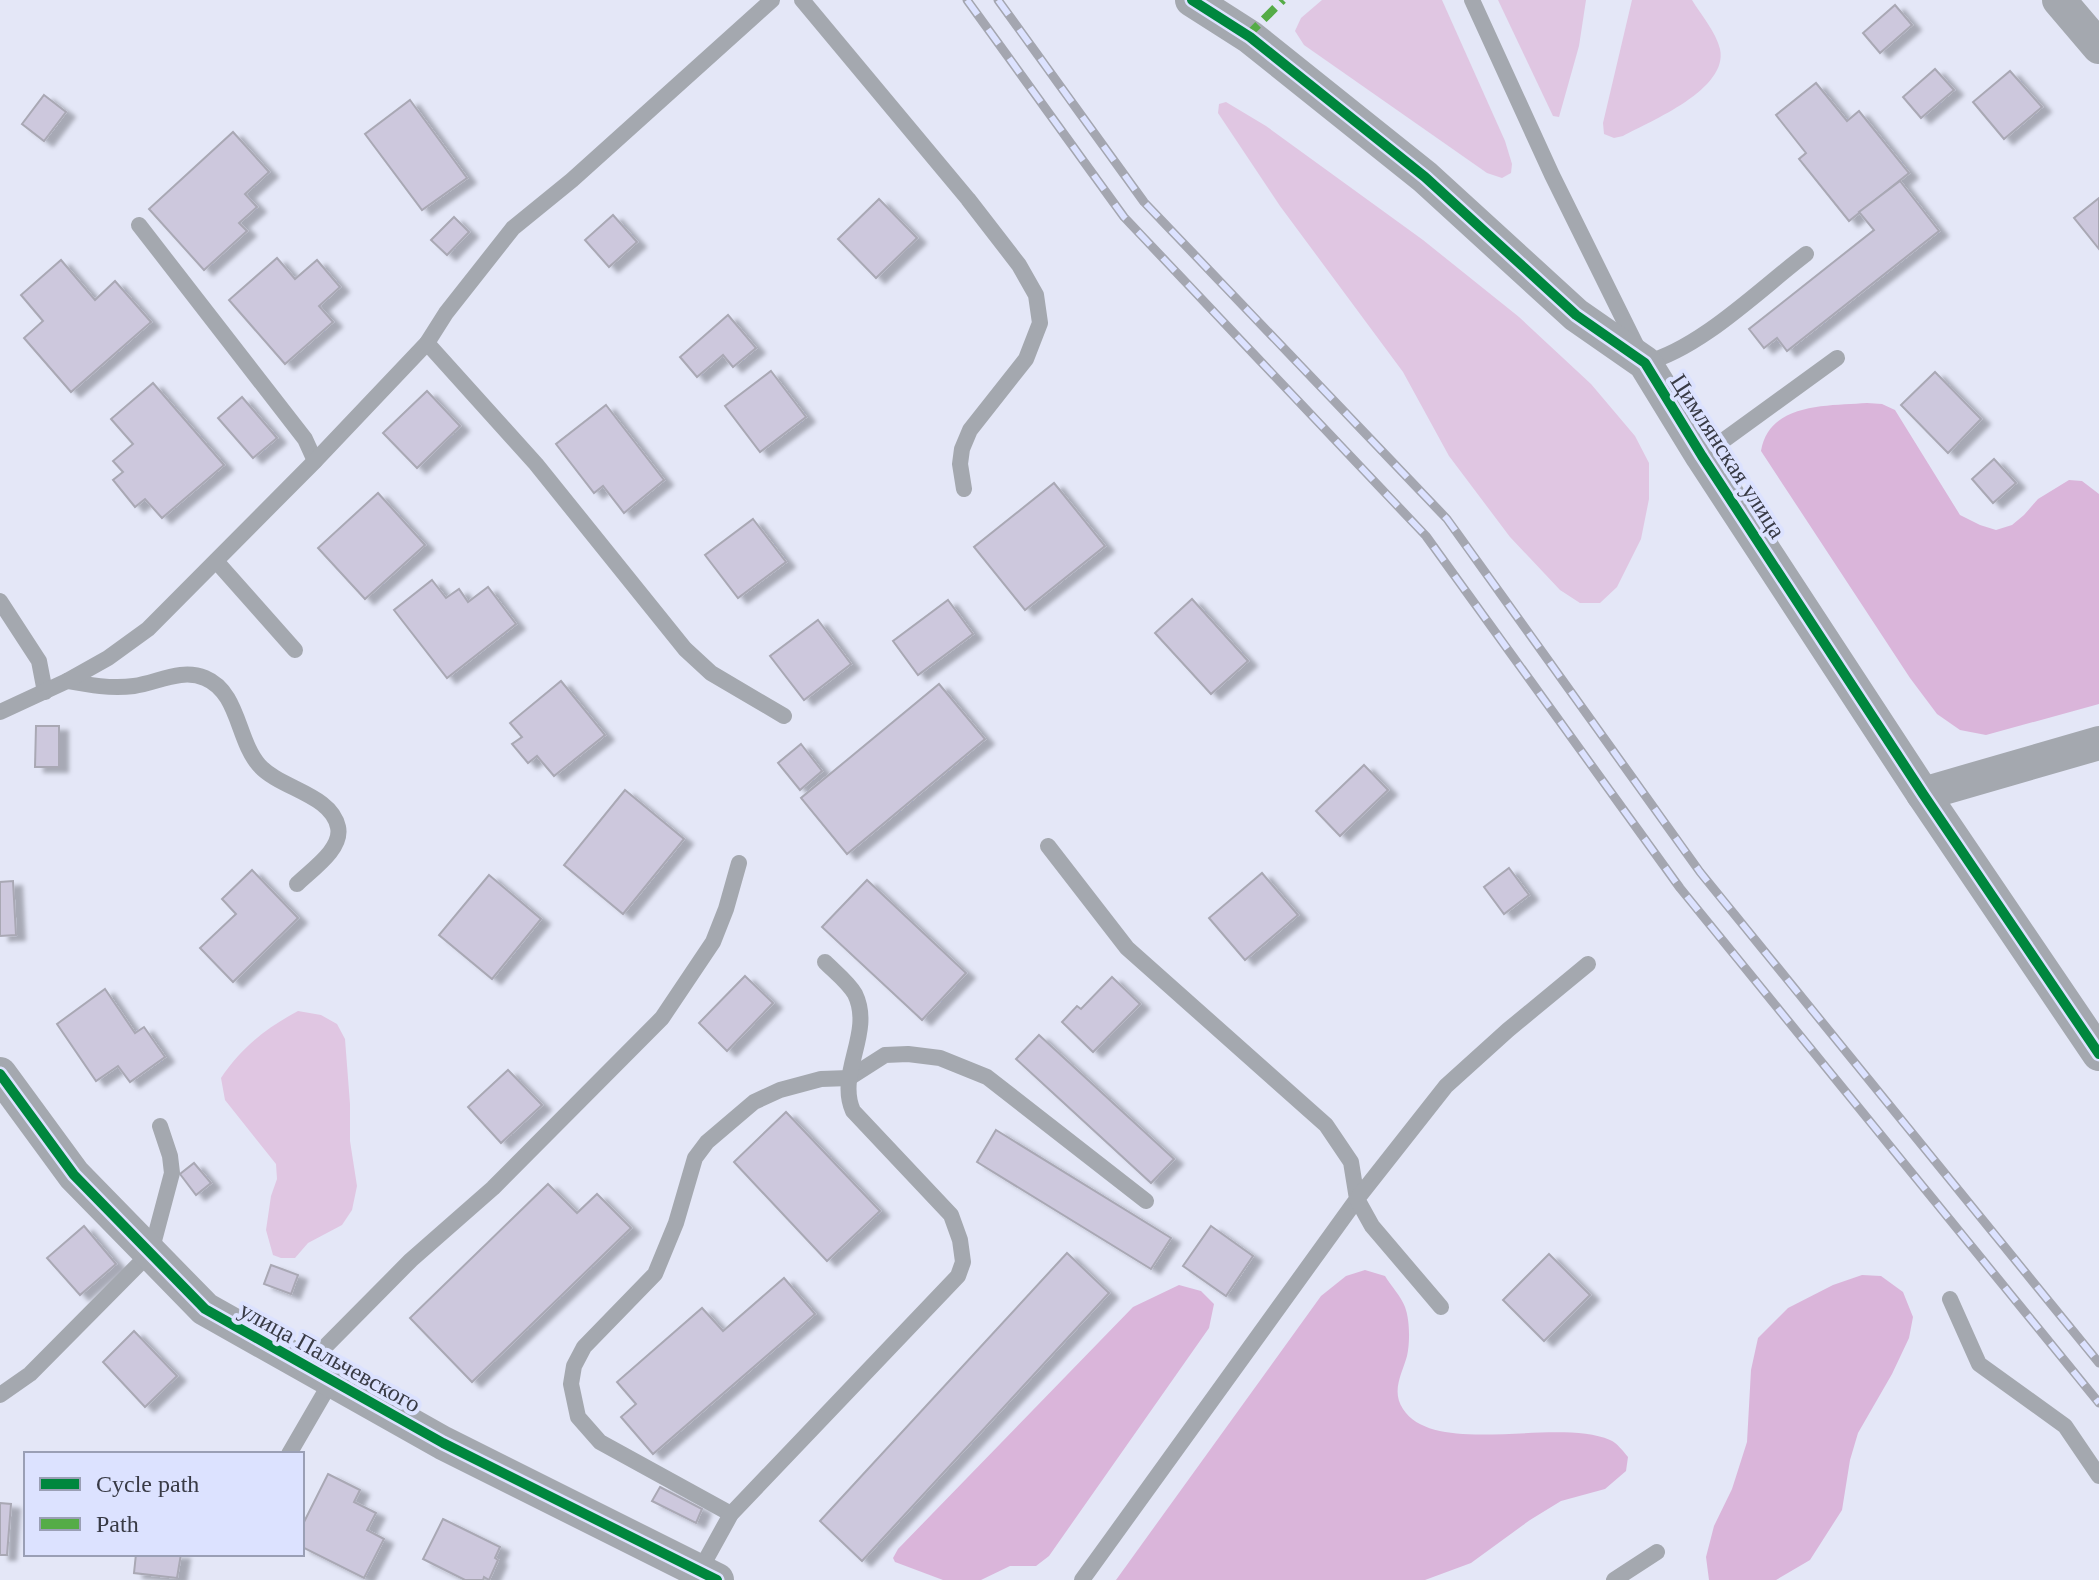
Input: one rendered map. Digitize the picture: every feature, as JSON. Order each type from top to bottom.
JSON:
[{"type":"street","name":"Цимлянская улица","points":[[1192,0],[1250,37],[1425,177],[1576,315],[1645,363],[1702,456],[1923,794],[2099,1054]]},
{"type":"street","points":[[2059,0],[2099,47]]},
{"type":"street","points":[[1923,794],[2099,743]]},
{"type":"street","name":"улица Пальчевского","points":[[0,1074],[74,1175],[205,1309],[443,1443],[708,1576]]},
{"type":"lane","points":[[0,712],[67,681],[108,658],[148,629],[427,343],[446,313],[513,228],[772,0]]},
{"type":"lane","points":[[802,0],[968,199],[1019,265],[1036,295],[1040,323],[1026,359],[970,430],[962,449],[960,464],[964,489]]},
{"type":"lane","name":"Цимлянская улица","points":[[1472,0],[1552,175],[1645,363]]},
{"type":"lane","points":[[139,225],[305,439],[315,461]]},
{"type":"lane","points":[[1645,363],[1694,343],[1806,254]]},
{"type":"lane","points":[[427,343],[536,464],[685,649],[711,673],[784,716]]},
{"type":"lane","points":[[1702,456],[1837,358]]},
{"type":"lane","points":[[216,561],[295,650]]},
{"type":"lane","points":[[0,601],[39,661],[45,692]]},
{"type":"lane","points":[[67,681],[106,687],[138,685],[192,674],[209,680],[231,702],[252,755],[262,768],[333,811],[339,830],[336,846],[297,884]]},
{"type":"lane","points":[[1048,846],[1127,948],[1326,1125],[1351,1162],[1357,1199],[1372,1226],[1441,1307]]},
{"type":"lane","points":[[290,1452],[320,1373],[411,1260],[493,1188],[662,1018],[713,942],[739,863]]},
{"type":"lane","points":[[708,1576],[731,1514],[958,1276],[963,1262],[960,1240],[951,1215],[853,1111],[848,1100],[849,1078],[861,1016],[856,995],[825,962]]},
{"type":"lane","points":[[1082,1580],[1357,1199],[1446,1086],[1588,964]]},
{"type":"lane","points":[[731,1514],[600,1442],[578,1417],[571,1384],[574,1366],[584,1347],[655,1274],[676,1223],[695,1158],[707,1142],[754,1102],[821,1079],[849,1078],[885,1055],[940,1058],[987,1077],[1146,1201]]},
{"type":"lane","points":[[0,1395],[30,1374],[151,1252],[172,1173],[160,1126]]},
{"type":"lane","points":[[1950,1299],[1979,1364],[2065,1426],[2099,1476]]},
{"type":"lane","points":[[1614,1580],[1657,1552]]},
{"type":"shaded area","points":[[1322,0],[1442,0],[1505,141],[1512,164],[1511,173],[1502,178],[1487,173],[1304,45],[1295,31],[1301,18]]},
{"type":"shaded area","points":[[1498,0],[1586,0],[1579,46],[1559,117],[1553,116]]},
{"type":"shaded area","points":[[1632,0],[1692,0],[1718,43],[1720,64],[1713,77],[1685,102],[1614,138],[1604,134],[1603,123]]},
{"type":"shaded area","points":[[1226,102],[1266,126],[1423,240],[1519,317],[1591,384],[1635,436],[1649,463],[1649,499],[1641,539],[1617,587],[1600,603],[1580,603],[1560,590],[1510,537],[1449,456],[1403,372],[1280,206],[1218,113],[1219,104]]},
{"type":"shaded area","points":[[1882,404],[1895,410],[1960,515],[1980,525],[1996,530],[2012,525],[2038,499],[2069,480],[2082,481],[2099,494],[2099,704],[1986,735],[1960,730],[1937,714],[1910,678],[1761,451],[1766,435],[1788,415],[1819,407]]},
{"type":"shaded area","points":[[298,1011],[321,1015],[337,1024],[345,1039],[350,1141],[357,1186],[352,1210],[342,1225],[308,1243],[295,1258],[281,1258],[273,1255],[266,1230],[277,1179],[276,1164],[225,1100],[221,1078],[255,1040]]},
{"type":"shaded area","points":[[1365,1270],[1385,1276],[1405,1307],[1409,1345],[1398,1396],[1403,1409],[1419,1423],[1441,1431],[1468,1434],[1587,1434],[1617,1445],[1628,1457],[1626,1471],[1605,1489],[1561,1501],[1471,1563],[1425,1580],[1116,1580],[1321,1296],[1346,1276]]},
{"type":"shaded area","points":[[1862,1275],[1881,1276],[1903,1292],[1913,1317],[1909,1338],[1892,1374],[1858,1433],[1842,1510],[1810,1560],[1776,1580],[1709,1580],[1706,1557],[1714,1526],[1732,1489],[1747,1442],[1751,1370],[1758,1338],[1788,1308],[1833,1285]]},
{"type":"shaded area","points":[[1179,1285],[1201,1291],[1214,1304],[1209,1328],[1049,1556],[1036,1566],[1010,1566],[981,1580],[943,1580],[895,1562],[893,1558],[898,1549],[1133,1307]]},
{"type":"building","points":[[1895,5],[1912,25],[1880,53],[1863,33]]},
{"type":"building","points":[[1935,69],[1954,90],[1921,118],[1903,97]]},
{"type":"building","points":[[2010,71],[2042,107],[2004,139],[1973,102]]},
{"type":"building","points":[[1816,83],[1847,121],[1859,111],[1909,173],[1849,221],[1799,159],[1806,153],[1776,115]]},
{"type":"building","points":[[44,95],[66,112],[44,141],[22,124]]},
{"type":"building","points":[[410,100],[467,178],[422,210],[365,134]]},
{"type":"building","points":[[233,132],[269,172],[245,194],[257,207],[239,223],[247,231],[204,270],[149,209]]},
{"type":"building","points":[[1900,181],[1939,231],[1787,351],[1777,338],[1764,348],[1749,329],[1874,230],[1859,212]]},
{"type":"building","points":[[2099,198],[2099,249],[2074,218]]},
{"type":"building","points":[[879,199],[917,238],[876,278],[838,239]]},
{"type":"building","points":[[613,215],[637,242],[609,267],[585,240]]},
{"type":"building","points":[[454,217],[469,232],[447,255],[431,240]]},
{"type":"building","points":[[277,258],[295,279],[317,260],[340,287],[319,306],[333,322],[285,364],[229,300]]},
{"type":"building","points":[[61,260],[95,300],[115,281],[151,322],[71,392],[24,338],[43,321],[21,295]]},
{"type":"building","points":[[728,315],[756,348],[733,367],[723,355],[697,377],[680,357]]},
{"type":"building","points":[[771,371],[806,417],[760,452],[725,406]]},
{"type":"building","points":[[1935,372],[1981,419],[1948,453],[1901,405]]},
{"type":"building","points":[[153,383],[224,465],[162,518],[145,499],[135,507],[113,480],[123,472],[113,461],[133,444],[111,419]]},
{"type":"building","points":[[427,391],[460,426],[417,468],[383,433]]},
{"type":"building","points":[[242,397],[277,438],[253,458],[218,418]]},
{"type":"building","points":[[606,405],[664,480],[624,513],[603,486],[594,493],[556,444]]},
{"type":"building","points":[[1994,459],[2016,483],[1993,503],[1972,479]]},
{"type":"building","points":[[1054,483],[1105,546],[1025,610],[974,547]]},
{"type":"building","points":[[378,493],[425,545],[365,599],[318,548]]},
{"type":"building","points":[[753,519],[786,562],[738,598],[705,555]]},
{"type":"building","points":[[432,580],[446,598],[459,589],[468,602],[488,587],[516,624],[447,678],[394,610]]},
{"type":"building","points":[[1192,599],[1248,661],[1211,694],[1155,633]]},
{"type":"building","points":[[948,600],[973,634],[918,675],[893,641]]},
{"type":"building","points":[[818,620],[851,664],[804,700],[770,656]]},
{"type":"building","points":[[561,681],[605,735],[554,776],[537,756],[528,763],[512,744],[522,737],[510,723]]},
{"type":"building","points":[[939,684],[985,739],[847,854],[801,798]]},
{"type":"building","points":[[36,726],[59,726],[59,767],[35,767]]},
{"type":"building","points":[[801,744],[822,771],[800,790],[778,763]]},
{"type":"building","points":[[1364,765],[1388,790],[1340,836],[1316,811]]},
{"type":"building","points":[[625,790],[684,839],[623,914],[564,865]]},
{"type":"building","points":[[1509,868],[1529,895],[1504,914],[1484,887]]},
{"type":"building","points":[[252,870],[298,918],[233,982],[200,948],[236,914],[222,899]]},
{"type":"building","points":[[1262,873],[1298,915],[1245,960],[1209,918]]},
{"type":"building","points":[[489,875],[541,919],[492,979],[439,935]]},
{"type":"building","points":[[867,880],[966,973],[922,1020],[822,927]]},
{"type":"building","points":[[13,881],[16,935],[0,936],[0,882]]},
{"type":"building","points":[[745,976],[773,1003],[727,1051],[699,1023]]},
{"type":"building","points":[[1112,977],[1140,1004],[1093,1052],[1062,1022],[1077,1006],[1081,1009]]},
{"type":"building","points":[[105,989],[135,1033],[144,1027],[165,1057],[130,1082],[118,1066],[96,1081],[57,1024]]},
{"type":"building","points":[[1039,1035],[1174,1159],[1151,1183],[1016,1059]]},
{"type":"building","points":[[508,1070],[542,1105],[501,1143],[468,1107]]},
{"type":"building","points":[[786,1112],[880,1211],[827,1261],[734,1162]]},
{"type":"building","points":[[996,1130],[1171,1238],[1151,1269],[977,1162]]},
{"type":"building","points":[[194,1163],[211,1183],[196,1195],[180,1174]]},
{"type":"building","points":[[548,1184],[577,1213],[597,1194],[631,1228],[472,1382],[410,1318]]},
{"type":"building","points":[[84,1226],[116,1264],[80,1295],[47,1258]]},
{"type":"building","points":[[1211,1226],[1253,1256],[1226,1296],[1183,1266]]},
{"type":"building","points":[[1067,1253],[1109,1293],[862,1561],[820,1521]]},
{"type":"building","points":[[1549,1254],[1590,1295],[1544,1341],[1503,1300]]},
{"type":"building","points":[[271,1265],[298,1275],[291,1294],[264,1284]]},
{"type":"building","points":[[784,1278],[815,1314],[653,1454],[621,1417],[636,1404],[617,1382],[702,1308],[723,1331]]},
{"type":"building","points":[[134,1331],[177,1376],[145,1407],[103,1362]]},
{"type":"building","points":[[328,1474],[360,1490],[354,1502],[376,1513],[367,1530],[384,1539],[364,1578],[304,1548],[304,1522]]},
{"type":"building","points":[[660,1487],[702,1509],[696,1523],[652,1501]]},
{"type":"building","points":[[0,1503],[11,1504],[7,1555],[0,1555]]},
{"type":"building","points":[[443,1519],[500,1547],[489,1580],[484,1577],[483,1580],[465,1580],[423,1559]]},
{"type":"building","points":[[136,1556],[181,1556],[177,1578],[134,1573]]},
{"type":"railway","points":[[967,0],[1124,217],[1426,536],[1680,888],[2099,1403]]},
{"type":"railway","points":[[998,0],[1144,202],[1447,519],[1700,872],[2099,1363]]},
{"type":"marked path","points":[[1250,37],[1249,34],[1283,0]]},
{"type":"cycle path","points":[[1192,0],[1250,37],[1425,177],[1576,315],[1645,363],[1702,456],[1923,794],[2099,1054]]},
{"type":"cycle path","points":[[0,1074],[74,1175],[205,1309],[443,1443],[717,1580]]}]
